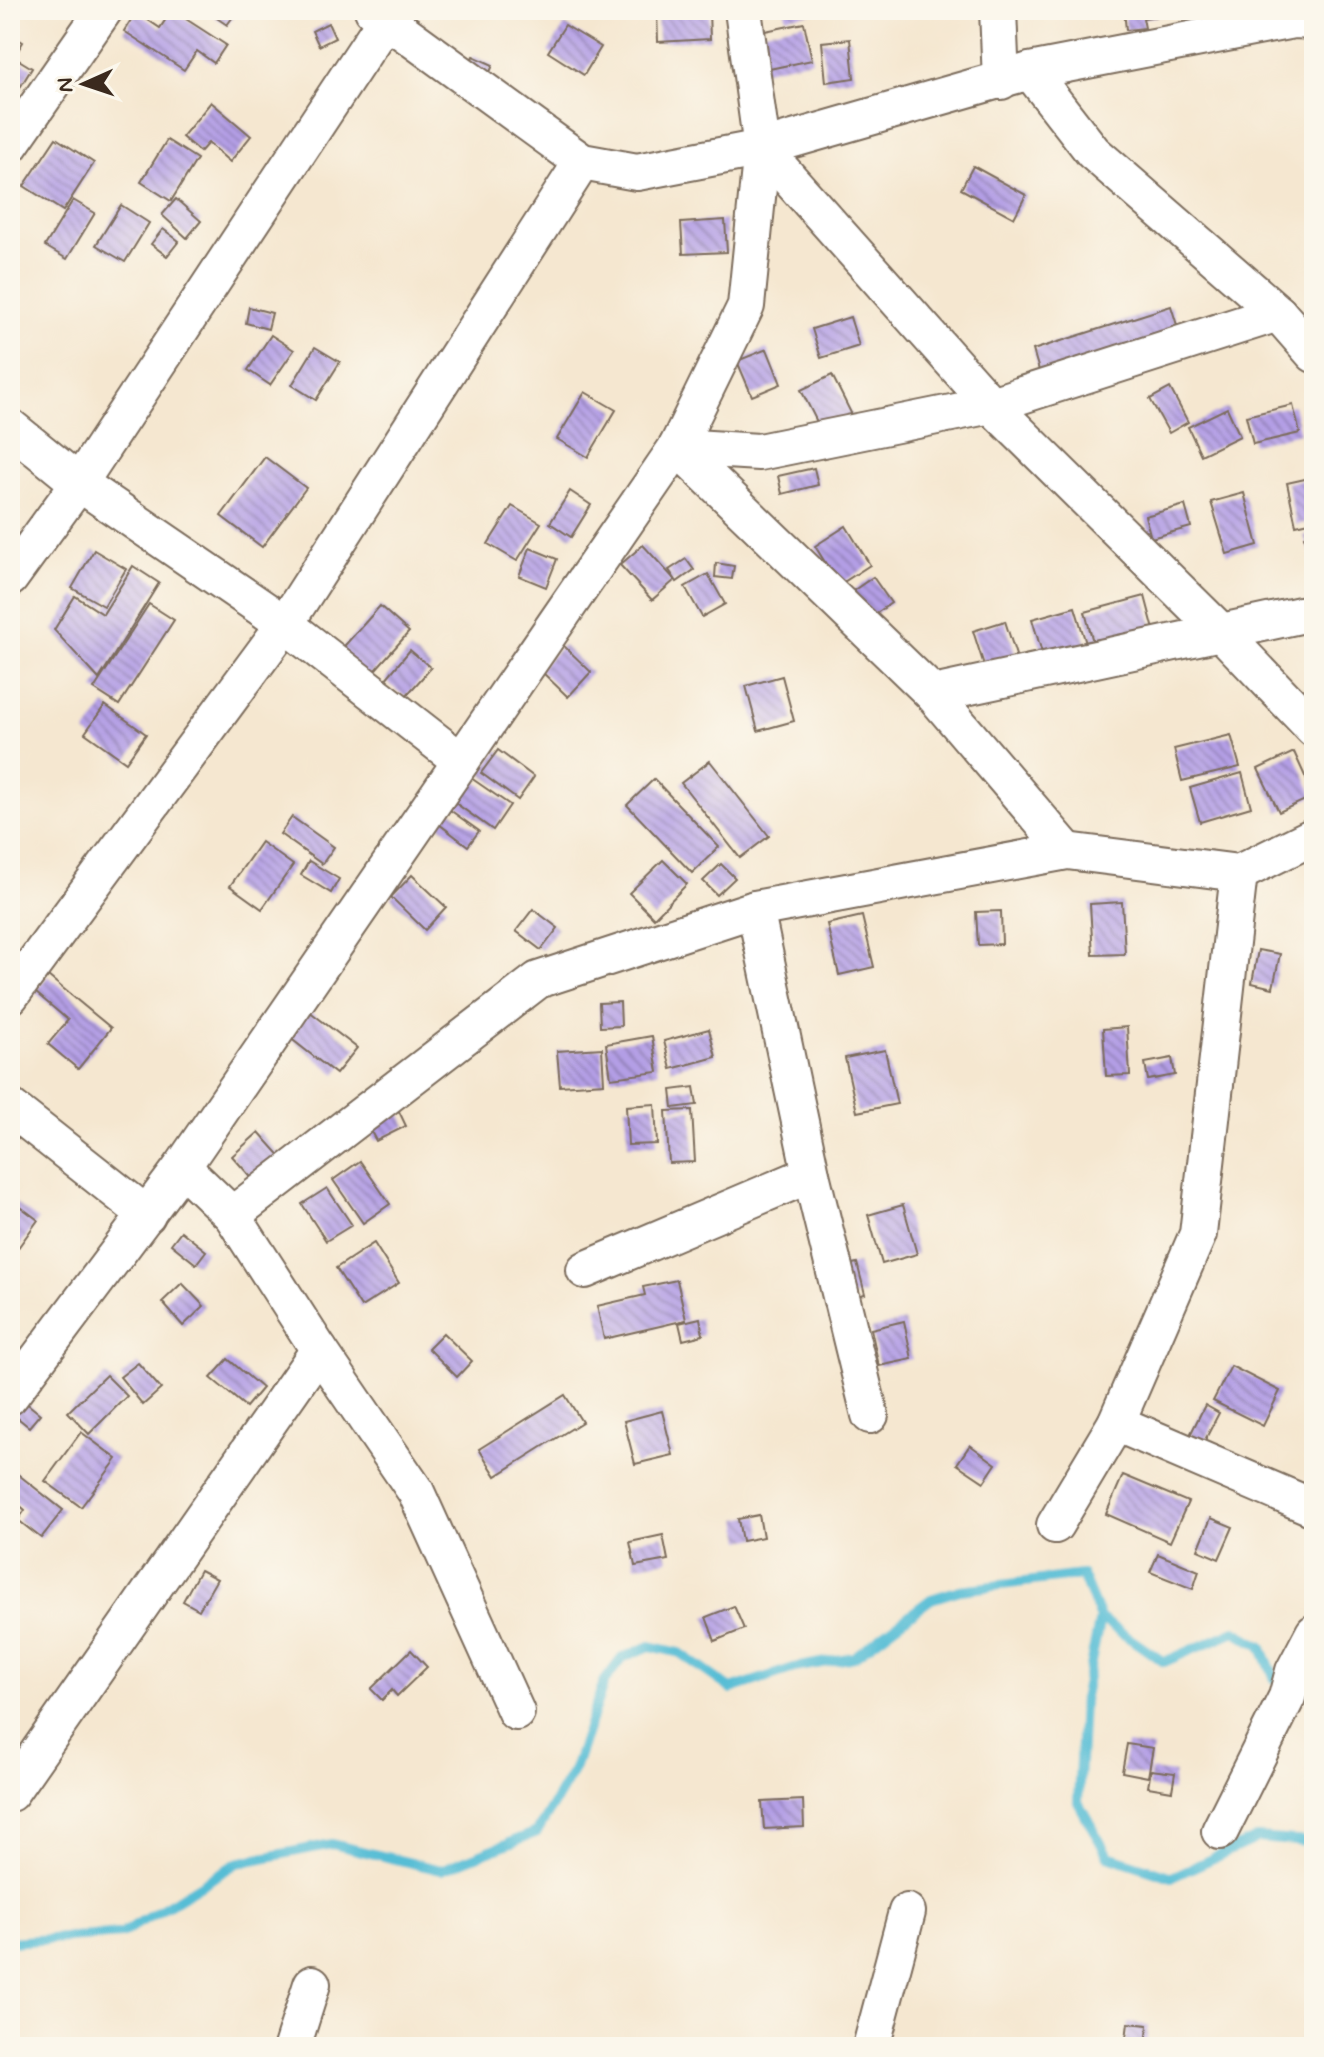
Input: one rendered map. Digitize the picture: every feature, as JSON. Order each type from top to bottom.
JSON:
[{"type":"street","points":[[10,145],[104,10]]},
{"type":"street","points":[[10,1396],[182,1167],[677,447],[746,306],[762,148],[743,10]]},
{"type":"street","points":[[998,10],[1015,76],[1093,152],[1278,313],[1314,354]]},
{"type":"street","points":[[10,578],[79,483],[384,14],[582,162],[637,172],[762,148],[1015,76],[1304,24]]},
{"type":"street","points":[[762,148],[991,405],[1221,632],[1314,729]]},
{"type":"street","points":[[10,996],[285,624],[582,162]]},
{"type":"street","points":[[677,447],[759,452],[991,405],[1278,313]]},
{"type":"street","points":[[10,427],[79,483],[285,624],[461,761]]},
{"type":"street","points":[[677,447],[933,694],[1067,851]]},
{"type":"street","points":[[933,694],[1314,612]]},
{"type":"street","points":[[232,1215],[538,980],[755,909],[1067,851],[1239,873],[1314,836]]},
{"type":"street","points":[[1055,1525],[1116,1423],[1198,1234],[1239,873]]},
{"type":"street","points":[[755,909],[811,1174],[870,1415]]},
{"type":"street","points":[[10,1107],[147,1215]]},
{"type":"street","points":[[182,1167],[232,1215],[416,1492],[516,1712]]},
{"type":"street","points":[[585,1270],[811,1174]]},
{"type":"street","points":[[10,1793],[22,1749],[319,1350]]},
{"type":"street","points":[[1116,1423],[1314,1508]]},
{"type":"street","points":[[1220,1831],[1314,1633]]},
{"type":"street","points":[[871,2047],[907,1912]]},
{"type":"street","points":[[292,2047],[312,1984]]},
{"type":"building","points":[[172,10],[226,45],[214,63],[197,51],[184,70],[124,31],[136,12],[160,28]]},
{"type":"building","points":[[205,10],[238,10],[227,25]]},
{"type":"building","points":[[657,10],[709,10],[710,39],[658,42]]},
{"type":"building","points":[[785,10],[813,10],[813,13],[786,17]]},
{"type":"building","points":[[1124,10],[1193,12],[1143,18],[1145,28],[1126,30]]},
{"type":"building","points":[[328,23],[335,38],[319,46],[312,31]]},
{"type":"building","points":[[804,23],[812,60],[760,71],[751,34]]},
{"type":"building","points":[[565,25],[601,47],[584,75],[548,52]]},
{"type":"building","points":[[10,34],[23,42],[14,57],[32,68],[16,94],[10,91]]},
{"type":"building","points":[[850,39],[854,78],[826,82],[822,42]]},
{"type":"building","points":[[473,56],[493,65],[485,84],[464,75]]},
{"type":"building","points":[[211,102],[251,136],[230,162],[208,143],[200,152],[182,137]]},
{"type":"building","points":[[56,138],[94,163],[63,211],[24,186]]},
{"type":"building","points":[[167,140],[197,159],[171,201],[141,182]]},
{"type":"building","points":[[973,166],[1026,195],[1014,218],[961,189]]},
{"type":"building","points":[[176,199],[201,221],[187,238],[162,215]]},
{"type":"building","points":[[73,200],[95,213],[67,259],[45,246]]},
{"type":"building","points":[[121,205],[149,223],[125,262],[96,245]]},
{"type":"building","points":[[725,220],[727,252],[683,254],[681,223]]},
{"type":"building","points":[[163,229],[179,241],[167,256],[151,244]]},
{"type":"building","points":[[1171,306],[1182,341],[1043,384],[1033,350]]},
{"type":"building","points":[[249,307],[272,313],[268,329],[246,323]]},
{"type":"building","points":[[850,317],[859,346],[821,358],[812,329]]},
{"type":"building","points":[[271,335],[294,350],[270,385],[248,370]]},
{"type":"building","points":[[315,347],[340,362],[316,400],[292,385]]},
{"type":"building","points":[[767,349],[781,384],[752,396],[737,361]]},
{"type":"building","points":[[832,375],[854,419],[823,434],[801,390]]},
{"type":"building","points":[[1170,388],[1188,422],[1169,433],[1150,399]]},
{"type":"building","points":[[585,392],[616,410],[588,457],[557,439]]},
{"type":"building","points":[[1293,405],[1300,433],[1253,444],[1246,416]]},
{"type":"building","points":[[1227,408],[1240,436],[1201,455],[1188,427]]},
{"type":"building","points":[[265,457],[306,488],[262,547],[221,516]]},
{"type":"building","points":[[814,468],[818,485],[782,494],[778,476]]},
{"type":"building","points":[[1314,477],[1314,521],[1296,525],[1287,483]]},
{"type":"building","points":[[570,491],[591,505],[571,537],[550,523]]},
{"type":"building","points":[[1244,493],[1258,545],[1227,554],[1211,502]]},
{"type":"building","points":[[1185,505],[1191,527],[1151,538],[1145,516]]},
{"type":"building","points":[[512,506],[541,523],[517,561],[488,544]]},
{"type":"building","points":[[846,526],[870,565],[839,585],[815,546]]},
{"type":"building","points":[[1314,532],[1314,561],[1304,536]]},
{"type":"building","points":[[643,545],[675,580],[652,600],[620,565]]},
{"type":"building","points":[[530,548],[557,559],[546,587],[519,576]]},
{"type":"building","points":[[94,550],[126,569],[104,606],[72,588]]},
{"type":"building","points":[[686,559],[694,570],[677,582],[669,570]]},
{"type":"building","points":[[716,563],[734,566],[732,579],[715,577]]},
{"type":"building","points":[[133,566],[159,583],[99,679],[54,630],[75,596],[103,614]]},
{"type":"building","points":[[708,574],[725,604],[702,617],[685,587]]},
{"type":"building","points":[[873,577],[891,603],[858,626],[840,600]]},
{"type":"building","points":[[1145,596],[1158,645],[1098,661],[1085,612]]},
{"type":"building","points":[[149,604],[174,620],[119,705],[94,689]]},
{"type":"building","points":[[380,606],[409,632],[367,679],[338,653]]},
{"type":"building","points":[[1075,607],[1091,660],[1048,673],[1032,619]]},
{"type":"building","points":[[1005,621],[1021,671],[989,681],[973,631]]},
{"type":"building","points":[[563,645],[591,672],[568,697],[539,669]]},
{"type":"building","points":[[410,650],[431,668],[405,697],[385,680]]},
{"type":"building","points":[[782,676],[794,721],[758,731],[746,686]]},
{"type":"building","points":[[105,705],[146,734],[126,762],[85,733]]},
{"type":"building","points":[[1231,735],[1240,767],[1182,781],[1174,749]]},
{"type":"building","points":[[498,750],[534,777],[518,800],[481,773]]},
{"type":"building","points":[[1294,752],[1314,796],[1279,812],[1258,769]]},
{"type":"building","points":[[710,761],[769,836],[740,858],[681,783]]},
{"type":"building","points":[[1242,773],[1251,807],[1200,822],[1190,788]]},
{"type":"building","points":[[471,778],[510,805],[493,830],[454,802]]},
{"type":"building","points":[[654,779],[719,847],[692,873],[627,805]]},
{"type":"building","points":[[450,810],[479,831],[468,846],[439,824]]},
{"type":"building","points":[[292,817],[334,847],[322,864],[280,834]]},
{"type":"building","points":[[261,842],[293,865],[262,909],[230,886]]},
{"type":"building","points":[[663,860],[687,884],[654,918],[629,893]]},
{"type":"building","points":[[309,861],[339,879],[331,893],[301,875]]},
{"type":"building","points":[[721,864],[735,878],[717,895],[703,881]]},
{"type":"building","points":[[412,875],[446,907],[425,930],[391,897]]},
{"type":"building","points":[[1122,902],[1125,954],[1093,955],[1090,904]]},
{"type":"building","points":[[533,909],[558,928],[541,950],[516,931]]},
{"type":"building","points":[[1001,911],[1002,944],[978,945],[976,912]]},
{"type":"building","points":[[862,916],[874,967],[839,975],[827,924]]},
{"type":"building","points":[[1258,950],[1280,954],[1273,988],[1252,983]]},
{"type":"building","points":[[48,976],[111,1028],[78,1069],[48,1044],[68,1020],[35,992]]},
{"type":"building","points":[[620,1002],[621,1026],[600,1027],[599,1003]]},
{"type":"building","points":[[309,1011],[357,1048],[336,1074],[289,1037]]},
{"type":"building","points":[[1127,1027],[1130,1075],[1106,1076],[1103,1029]]},
{"type":"building","points":[[709,1029],[716,1057],[671,1069],[664,1041]]},
{"type":"building","points":[[652,1036],[658,1072],[611,1078],[606,1044]]},
{"type":"building","points":[[602,1048],[604,1083],[560,1086],[557,1051]]},
{"type":"building","points":[[885,1050],[897,1104],[857,1112],[845,1058]]},
{"type":"building","points":[[1172,1058],[1175,1075],[1148,1080],[1145,1063]]},
{"type":"building","points":[[694,1087],[697,1105],[673,1108],[671,1090]]},
{"type":"building","points":[[655,1104],[657,1144],[628,1145],[626,1106]]},
{"type":"building","points":[[396,1105],[406,1126],[376,1141],[365,1120]]},
{"type":"building","points":[[692,1110],[695,1162],[669,1163],[666,1111]]},
{"type":"building","points":[[259,1132],[284,1160],[257,1184],[232,1156]]},
{"type":"building","points":[[360,1161],[390,1204],[363,1223],[333,1180]]},
{"type":"building","points":[[327,1188],[352,1225],[326,1241],[302,1204]]},
{"type":"building","points":[[10,1199],[38,1220],[10,1259]]},
{"type":"building","points":[[903,1205],[917,1254],[882,1264],[868,1215]]},
{"type":"building","points":[[181,1231],[206,1251],[196,1264],[171,1244]]},
{"type":"building","points":[[374,1243],[399,1283],[361,1307],[336,1268]]},
{"type":"building","points":[[857,1263],[865,1294],[843,1299],[835,1268]]},
{"type":"building","points":[[677,1280],[686,1320],[604,1339],[597,1306],[645,1295],[643,1287]]},
{"type":"building","points":[[182,1283],[204,1306],[183,1326],[162,1302]]},
{"type":"building","points":[[700,1318],[703,1335],[683,1340],[679,1323]]},
{"type":"building","points":[[904,1321],[912,1359],[879,1366],[871,1329]]},
{"type":"building","points":[[443,1333],[472,1361],[457,1377],[428,1348]]},
{"type":"building","points":[[228,1359],[262,1388],[246,1407],[211,1378]]},
{"type":"building","points":[[138,1363],[161,1389],[143,1405],[120,1377]]},
{"type":"building","points":[[1231,1366],[1280,1391],[1263,1426],[1213,1401]]},
{"type":"building","points":[[106,1375],[127,1396],[89,1434],[68,1412]]},
{"type":"building","points":[[565,1395],[582,1422],[496,1476],[479,1449]]},
{"type":"building","points":[[24,1401],[40,1414],[29,1427],[13,1414]]},
{"type":"building","points":[[1205,1405],[1219,1413],[1204,1442],[1190,1435]]},
{"type":"building","points":[[662,1411],[673,1455],[635,1464],[624,1421]]},
{"type":"building","points":[[81,1432],[117,1459],[81,1507],[45,1481]]},
{"type":"building","points":[[970,1445],[996,1464],[984,1482],[957,1464]]},
{"type":"building","points":[[10,1468],[63,1510],[41,1538],[18,1520],[25,1510],[10,1497]]},
{"type":"building","points":[[1123,1475],[1188,1502],[1170,1542],[1106,1514]]},
{"type":"building","points":[[759,1515],[763,1537],[742,1541],[738,1519]]},
{"type":"building","points":[[1211,1518],[1233,1527],[1219,1559],[1198,1550]]},
{"type":"building","points":[[663,1535],[668,1560],[635,1566],[630,1542]]},
{"type":"building","points":[[1158,1554],[1199,1571],[1193,1589],[1150,1572]]},
{"type":"building","points":[[200,1570],[217,1579],[199,1610],[183,1601]]},
{"type":"building","points":[[734,1606],[744,1629],[715,1641],[706,1617]]},
{"type":"building","points":[[411,1650],[427,1667],[397,1696],[392,1690],[382,1700],[371,1689]]},
{"type":"building","points":[[1127,1744],[1153,1748],[1148,1777],[1122,1772]]},
{"type":"building","points":[[1151,1770],[1175,1773],[1172,1791],[1148,1787]]},
{"type":"building","points":[[803,1800],[804,1827],[764,1829],[762,1802]]},
{"type":"building","points":[[1128,2023],[1148,2025],[1146,2047],[1125,2047]]},
{"type":"waterway","points":[[10,1942],[121,1934],[237,1863],[332,1844],[441,1870],[537,1832],[574,1769],[604,1682],[622,1658],[650,1646],[680,1653],[731,1689],[794,1668],[854,1657],[931,1599],[960,1590],[1082,1575],[1100,1618],[1164,1662],[1235,1631],[1261,1646],[1275,1679],[1285,1679]]},
{"type":"waterway","points":[[1100,1618],[1083,1701],[1078,1802],[1108,1856],[1172,1877],[1257,1838],[1314,1845]]}]
